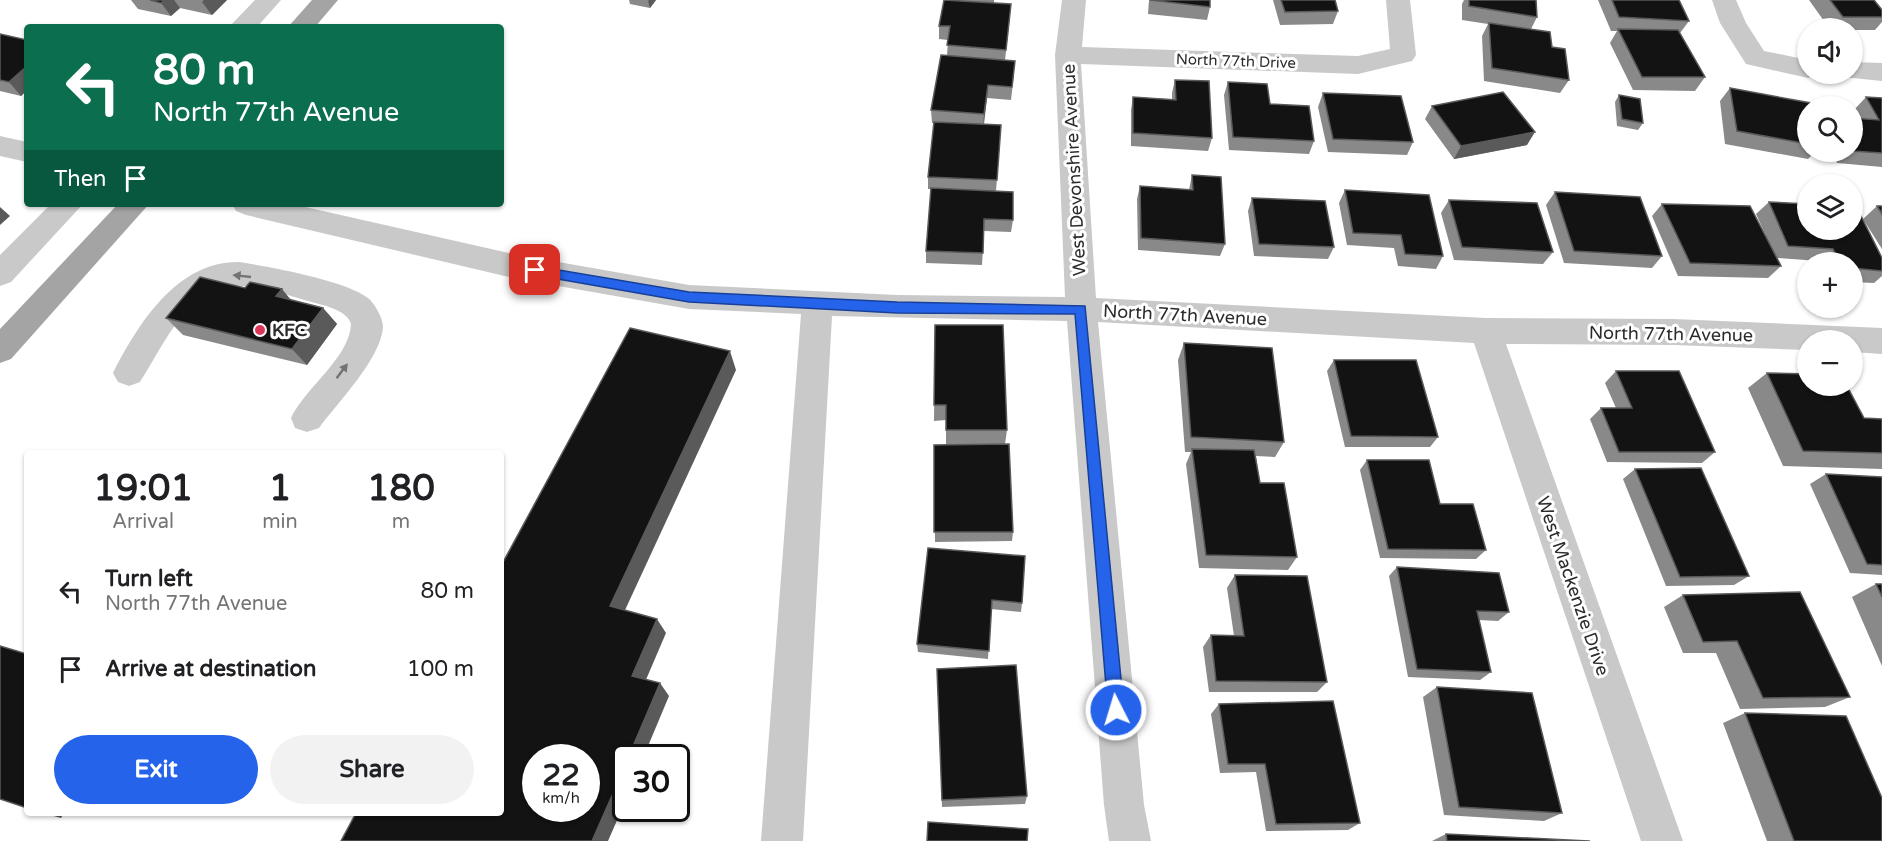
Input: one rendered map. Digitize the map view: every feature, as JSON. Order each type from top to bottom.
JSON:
[{"type":"main road","points":[[304,24],[326,0]]},
{"type":"main road","points":[[0,350],[132,207]]},
{"type":"street","points":[[245,24],[269,0]]},
{"type":"street","name":"West Devonshire Avenue","points":[[1074,0],[1068,55],[1081,309],[1124,805],[1130,841]]},
{"type":"street","name":"North 77th Drive","points":[[1068,55],[1358,65],[1403,55],[1398,0]]},
{"type":"street","points":[[1724,0],[1733,23],[1755,58],[1797,67]]},
{"type":"street","points":[[1863,71],[1882,72]]},
{"type":"street","points":[[0,146],[24,151]]},
{"type":"street","points":[[0,274],[66,207]]},
{"type":"street","name":"North 77th Avenue","points":[[259,207],[513,266],[689,297],[897,308],[1081,309],[1486,331],[1674,332],[1882,341]]},
{"type":"street","points":[[129,373],[168,314],[197,285],[212,278],[238,274],[290,286],[354,305],[364,314],[367,327],[354,356],[307,418]]},
{"type":"street","points":[[782,841],[817,302]]},
{"type":"street","name":"West Mackenzie Drive","points":[[1486,331],[1662,841]]},
{"type":"building","points":[[944,0],[1011,4],[1006,50],[947,45],[950,26],[939,26]]},
{"type":"building","points":[[1150,0],[1210,0],[1210,7]]},
{"type":"building","points":[[1281,0],[1335,0],[1338,11],[1285,12]]},
{"type":"building","points":[[1469,0],[1536,0],[1537,17],[1469,6]]},
{"type":"building","points":[[1612,0],[1679,0],[1689,21],[1619,17]]},
{"type":"building","points":[[1830,0],[1874,0],[1882,10],[1882,17],[1843,17]]},
{"type":"building","points":[[1489,23],[1550,32],[1552,47],[1565,49],[1569,80],[1492,68]]},
{"type":"building","points":[[1618,29],[1678,30],[1705,77],[1642,77]]},
{"type":"building","points":[[0,34],[24,39],[24,69],[9,82],[0,80]]},
{"type":"building","points":[[941,55],[1015,61],[1012,87],[988,85],[984,114],[931,110]]},
{"type":"building","points":[[1175,80],[1209,81],[1212,138],[1133,133],[1133,97],[1176,100]]},
{"type":"building","points":[[1228,82],[1267,84],[1270,104],[1309,106],[1314,141],[1233,137]]},
{"type":"building","points":[[1730,88],[1797,100],[1797,142],[1737,131]]},
{"type":"building","points":[[1503,92],[1535,132],[1461,146],[1432,106]]},
{"type":"building","points":[[1323,93],[1401,96],[1413,142],[1333,139]]},
{"type":"building","points":[[1619,95],[1640,99],[1643,123],[1622,119]]},
{"type":"building","points":[[1866,97],[1882,98],[1882,153],[1863,152],[1863,119],[1879,120]]},
{"type":"building","points":[[934,122],[1001,125],[997,180],[928,177]]},
{"type":"building","points":[[1192,175],[1221,177],[1225,244],[1141,238],[1140,186],[1193,190]]},
{"type":"building","points":[[931,188],[1013,192],[1013,220],[984,219],[983,253],[926,251]]},
{"type":"building","points":[[1345,190],[1429,195],[1443,256],[1405,254],[1401,235],[1353,233]]},
{"type":"building","points":[[1555,192],[1640,197],[1662,256],[1574,251]]},
{"type":"building","points":[[1252,198],[1325,201],[1334,247],[1259,244]]},
{"type":"building","points":[[1449,200],[1537,203],[1553,252],[1462,247]]},
{"type":"building","points":[[1769,202],[1797,203],[1797,240],[1863,240],[1863,220],[1882,258],[1882,271],[1863,269],[1863,252],[1834,252],[1833,249],[1788,246]]},
{"type":"building","points":[[1662,204],[1750,206],[1781,266],[1690,263]]},
{"type":"building","name":"KFC","points":[[200,277],[245,288],[250,282],[282,289],[276,296],[323,308],[292,349],[166,318]]},
{"type":"building","points":[[935,325],[1003,325],[1007,430],[946,430],[946,405],[934,405]]},
{"type":"building","points":[[630,328],[730,351],[610,606],[657,619],[632,676],[660,683],[634,744],[612,744],[612,796],[592,841],[341,841],[354,816],[504,816],[504,560]]},
{"type":"building","points":[[1184,343],[1272,348],[1284,442],[1191,437]]},
{"type":"building","points":[[1334,360],[1416,360],[1438,437],[1351,436]]},
{"type":"building","points":[[1616,371],[1679,371],[1715,452],[1619,452],[1601,408],[1632,408]]},
{"type":"building","points":[[1767,373],[1797,374],[1797,396],[1852,396],[1864,418],[1882,419],[1882,453],[1803,451]]},
{"type":"building","points":[[1009,444],[1013,532],[934,532],[934,445]]},
{"type":"building","points":[[1192,449],[1254,450],[1260,483],[1284,483],[1297,557],[1206,555]]},
{"type":"building","points":[[1367,460],[1429,460],[1440,504],[1473,504],[1486,550],[1388,549]]},
{"type":"building","points":[[1701,468],[1749,576],[1680,577],[1635,469]]},
{"type":"building","points":[[1826,474],[1882,477],[1882,565],[1867,564]]},
{"type":"building","points":[[928,548],[1025,556],[1022,603],[992,600],[989,651],[917,644]]},
{"type":"building","points":[[1397,567],[1499,573],[1509,612],[1477,611],[1491,672],[1417,669]]},
{"type":"building","points":[[1235,575],[1307,576],[1327,682],[1216,681],[1211,635],[1244,636]]},
{"type":"building","points":[[1876,584],[1882,584],[1882,597]]},
{"type":"building","points":[[1800,592],[1850,697],[1763,698],[1737,641],[1703,642],[1683,595]]},
{"type":"building","points":[[0,646],[24,653],[24,807],[0,799]]},
{"type":"building","points":[[1016,665],[1027,796],[942,800],[937,669]]},
{"type":"building","points":[[1437,687],[1532,693],[1562,813],[1459,807]]},
{"type":"building","points":[[1333,701],[1360,823],[1276,824],[1265,764],[1228,764],[1219,704]]},
{"type":"building","points":[[1745,713],[1846,716],[1882,798],[1882,841],[1794,841]]},
{"type":"building","points":[[928,822],[1028,829],[1027,841],[927,841]]},
{"type":"building","points":[[1446,834],[1589,841],[1447,841]]},
{"type":"place","name":"KFC","points":[[260,330]]},
{"type":"route","points":[[535,270],[689,297],[897,308],[1081,309],[1116,710]]}]
